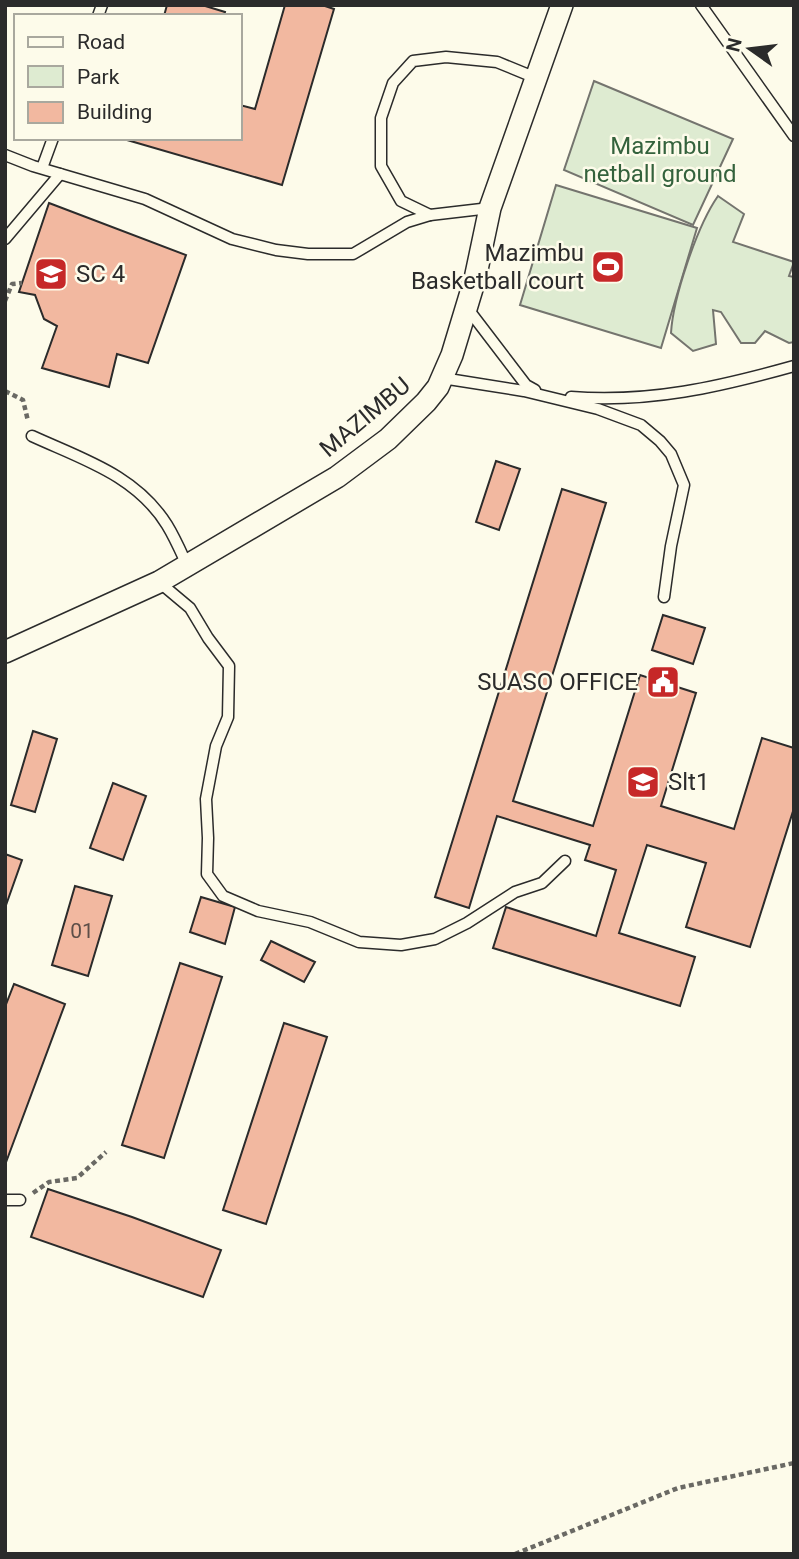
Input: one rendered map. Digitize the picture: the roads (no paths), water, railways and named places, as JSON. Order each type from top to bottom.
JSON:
[{"type":"street","name":"MAZIMBU","points":[[5,652],[159,582],[337,477],[388,439],[426,402],[442,378],[475,278],[490,208],[562,5]]},
{"type":"lane","points":[[701,5],[792,129]]},
{"type":"lane","points":[[430,215],[401,201],[381,166],[381,118],[393,83],[413,61],[446,57],[497,62],[536,78]]},
{"type":"lane","points":[[42,168],[52,140]]},
{"type":"lane","points":[[5,155],[145,199],[232,239],[276,250],[308,254],[353,254],[407,222],[430,215],[490,208]]},
{"type":"lane","points":[[5,239],[60,174]]},
{"type":"lane","points":[[466,307],[526,385],[545,395],[598,409],[641,425],[671,454],[684,485],[664,597]]},
{"type":"lane","points":[[442,378],[545,395],[579,398],[656,397],[722,386],[794,366]]},
{"type":"lane","points":[[32,436],[106,468],[144,495],[167,525],[187,565]]},
{"type":"lane","points":[[159,582],[190,608],[208,639],[229,666],[228,718],[216,746],[206,799],[207,874],[223,896],[258,911],[310,922],[359,943],[401,945],[435,939],[467,923],[515,892],[542,883],[565,861]]},
{"type":"lane","points":[[5,1200],[20,1200]]},
{"type":"place","name":"Mazimbu Basketball court","points":[[608,267]]},
{"type":"place","name":"SC 4","points":[[51,274]]},
{"type":"place","name":"SUASO OFFICE","points":[[663,682]]},
{"type":"place","name":"Slt1","points":[[643,782]]},
{"type":"park label","name":"Mazimbu netball ground","points":[[660,160]]}]
